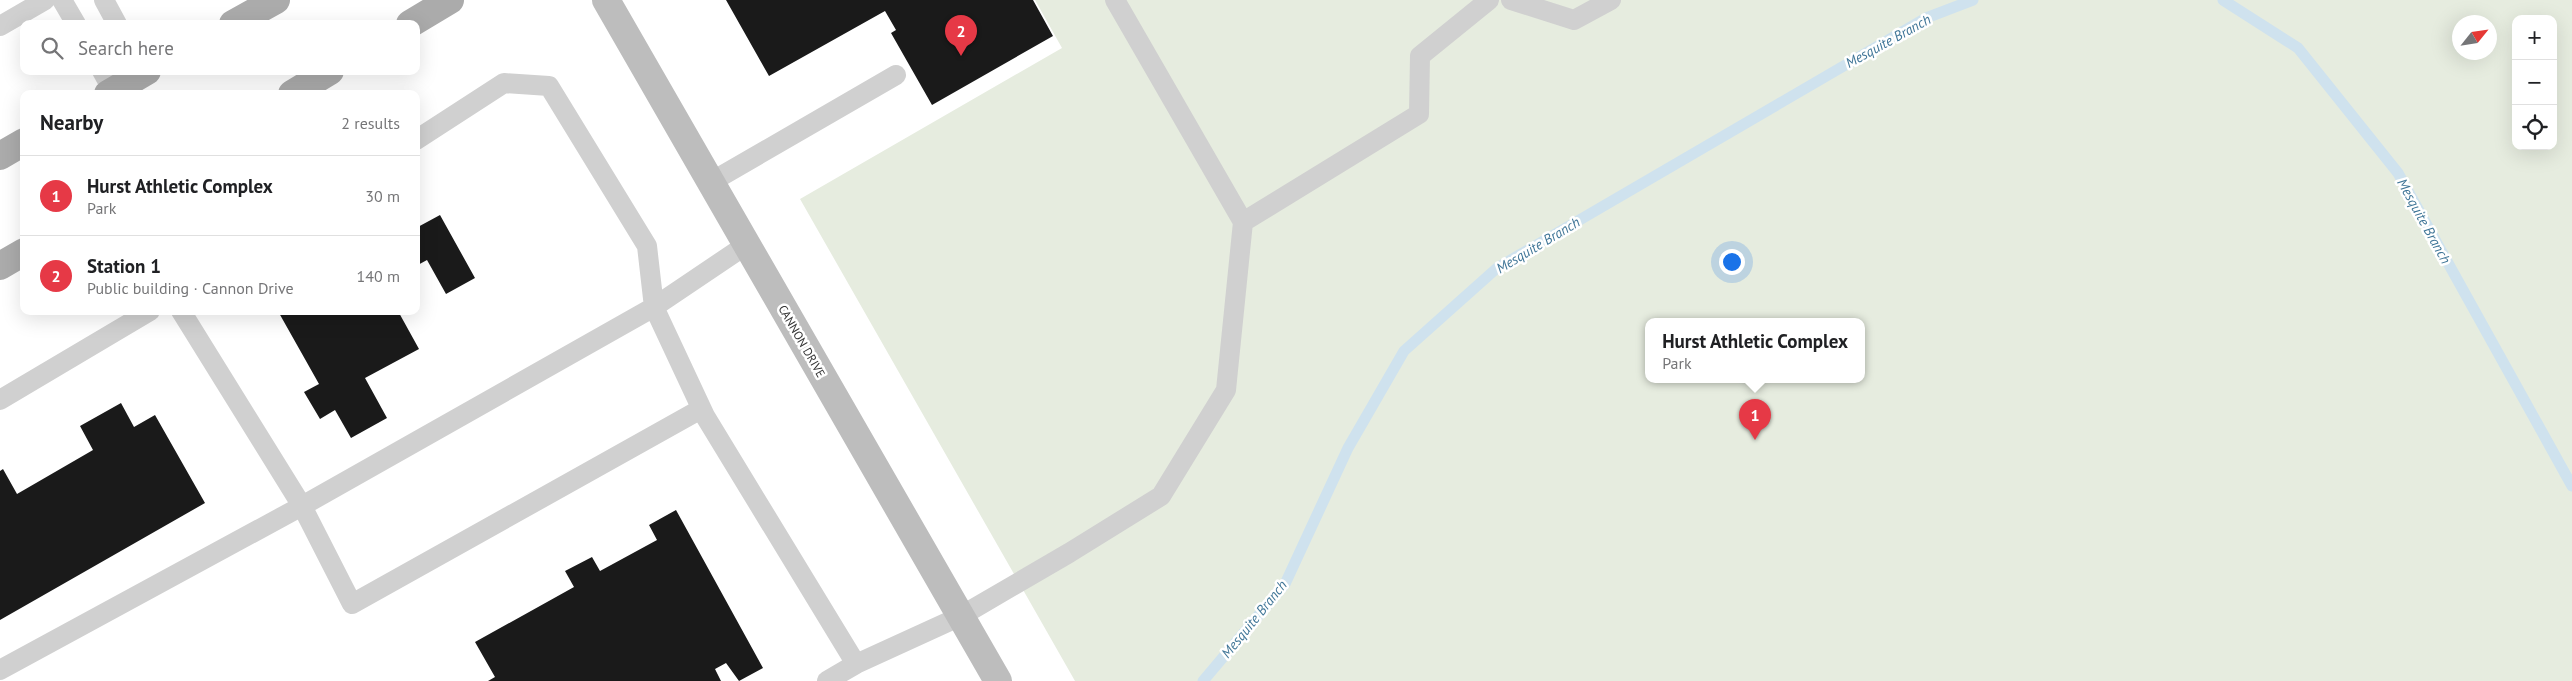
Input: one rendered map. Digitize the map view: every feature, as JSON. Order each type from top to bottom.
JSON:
[{"type":"main road","points":[[240,20],[276,0]]},
{"type":"main road","points":[[417,20],[450,0]]},
{"type":"main road","points":[[107,85],[136,75]]},
{"type":"main road","points":[[299,90],[323,75]]},
{"type":"main road","points":[[0,156],[20,144]]},
{"type":"main road","points":[[0,266],[20,254]]},
{"type":"street","name":"CANNON DRIVE","points":[[606,0],[998,681]]},
{"type":"lane","points":[[0,26],[45,0]]},
{"type":"lane","points":[[62,0],[74,20]]},
{"type":"lane","points":[[104,0],[115,20]]},
{"type":"lane","points":[[827,681],[856,664],[961,616],[1069,553],[1161,496],[1226,390],[1244,222],[1115,0]]},
{"type":"lane","points":[[1244,222],[1419,114],[1420,56],[1489,0]]},
{"type":"lane","points":[[1511,0],[1574,20],[1611,0]]},
{"type":"lane","points":[[711,182],[896,75]]},
{"type":"lane","points":[[420,137],[504,83],[549,86],[647,246],[654,307],[702,409],[856,664]]},
{"type":"lane","points":[[0,670],[302,506],[654,307],[746,245]]},
{"type":"lane","points":[[0,400],[143,315]]},
{"type":"lane","points":[[183,315],[302,506],[352,604],[702,409]]},
{"type":"shaded area","points":[[1035,0],[2572,0],[2572,681],[1075,681],[800,199],[1062,48]]},
{"type":"building","points":[[726,0],[1033,0],[1053,36],[932,105],[891,33],[896,30],[885,11],[769,76]]},
{"type":"building","points":[[440,215],[475,278],[446,294],[427,260],[420,264],[420,226]]},
{"type":"building","points":[[280,315],[400,315],[419,349],[365,378],[387,418],[351,438],[335,410],[320,419],[304,392],[319,384]]},
{"type":"building","points":[[121,403],[134,427],[155,415],[205,503],[0,620],[0,471],[3,469],[17,494],[93,450],[80,426]]},
{"type":"building","points":[[676,510],[763,668],[739,681],[726,663],[715,669],[721,681],[488,681],[495,677],[475,642],[574,587],[565,571],[592,557],[600,571],[657,540],[649,525]]},
{"type":"waterway","name":"Mesquite Branch","points":[[1203,681],[1285,584],[1348,448],[1404,351],[1497,268],[1926,18],[1973,0]]},
{"type":"waterway","name":"Mesquite Branch","points":[[2223,0],[2298,48],[2398,173],[2572,486]]},
{"type":"place","name":"Station 1","points":[[961,56]]},
{"type":"place","name":"Hurst Athletic Complex","points":[[1755,440]]}]
